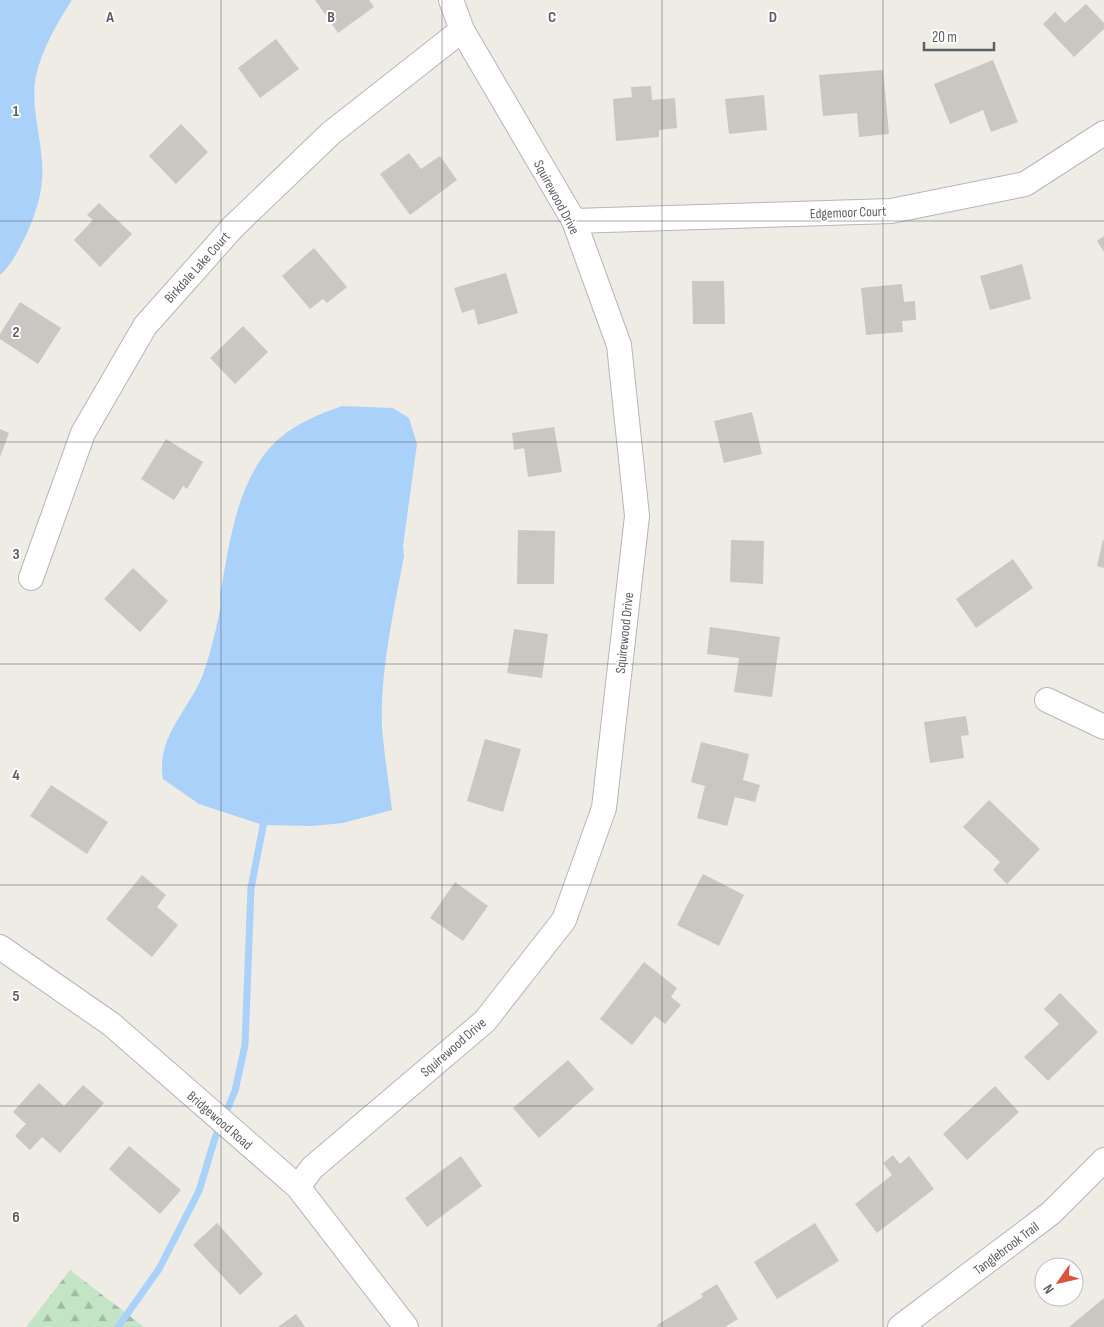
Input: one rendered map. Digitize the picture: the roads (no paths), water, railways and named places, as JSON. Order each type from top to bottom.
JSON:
[{"type":"street","name":"Squirewood Drive","points":[[298,1187],[312,1168],[484,1021],[564,920],[604,808],[637,516],[619,345],[574,221],[462,30],[450,0]]},
{"type":"street","name":"Birkdale Lake Court","points":[[31,578],[83,433],[145,326],[233,227],[331,133],[462,30]]},
{"type":"street","name":"Edgemoor Court","points":[[574,221],[891,211],[1025,184],[1104,133]]},
{"type":"street","points":[[1047,700],[1104,727]]},
{"type":"street","name":"Bridgewood Road","points":[[0,947],[111,1024],[298,1187],[406,1327]]},
{"type":"street","name":"Tanglebrook Trail","points":[[900,1327],[1051,1213],[1104,1160]]},
{"type":"water","points":[[0,0],[72,0],[51,36],[42,56],[34,87],[42,173],[37,208],[22,244],[12,261],[0,275]]},
{"type":"water","points":[[342,406],[393,408],[409,418],[417,444],[403,546],[404,556],[388,641],[383,684],[382,727],[392,810],[343,823],[312,826],[263,825],[199,804],[163,779],[162,764],[164,751],[168,738],[196,690],[206,665],[220,612],[220,595],[232,531],[245,489],[254,470],[266,452],[281,437],[310,419]]},
{"type":"waterway","points":[[118,1327],[159,1269],[199,1191],[215,1138],[235,1091],[245,1045],[251,888],[265,816]]}]
